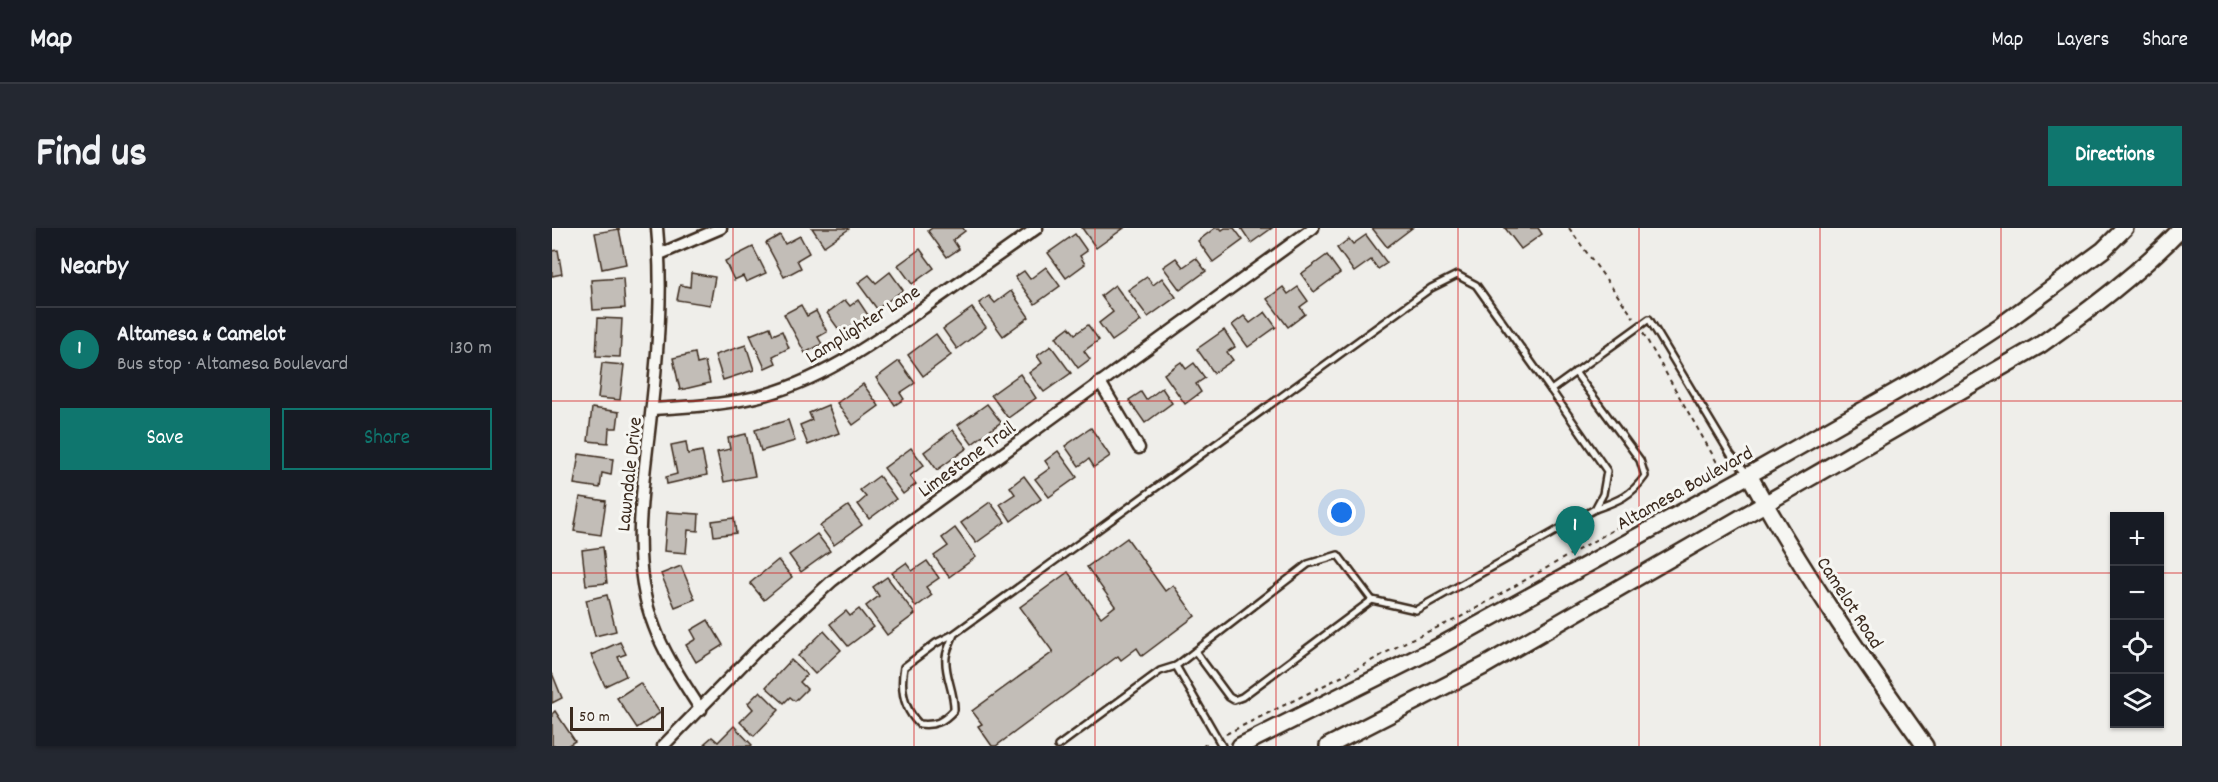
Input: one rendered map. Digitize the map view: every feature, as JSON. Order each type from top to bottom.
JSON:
[{"type":"main road","name":"Altamesa Boulevard","points":[[1240,746],[1436,648],[1925,375],[2000,326],[2103,250],[2125,228]]},
{"type":"main road","points":[[1328,746],[1484,666],[2040,345],[2121,286],[2182,228]]},
{"type":"main road","name":"Camelot Road","points":[[1749,475],[1853,645],[1925,746]]},
{"type":"street","name":"Lawndale Drive","points":[[657,228],[660,254],[660,330],[638,532],[642,579],[653,626],[676,671],[701,710]]},
{"type":"street","points":[[660,254],[721,228]]},
{"type":"street","name":"Lamplighter Lane","points":[[652,409],[700,406],[756,397],[809,377],[844,360],[892,330],[1036,228]]},
{"type":"street","name":"Limestone Trail","points":[[663,746],[701,710],[758,649],[831,581],[1313,228]]},
{"type":"street","points":[[1100,382],[1139,448]]},
{"type":"lane","points":[[954,634],[946,658],[946,670],[952,687],[954,710],[945,720],[936,724],[919,724],[910,715],[903,697],[901,682],[904,667],[936,643],[954,634],[1431,288],[1457,275],[1476,285],[1607,471],[1603,494],[1595,508]]},
{"type":"lane","points":[[1551,390],[1649,319],[1731,455],[1749,475]]},
{"type":"lane","points":[[1058,746],[1160,670],[1176,666],[1308,564],[1338,555],[1372,600],[1416,610],[1595,508],[1618,501],[1636,489],[1645,476],[1640,460],[1575,372]]},
{"type":"lane","points":[[1195,651],[1229,697],[1234,700],[1242,697],[1372,600]]},
{"type":"lane","points":[[1176,666],[1222,746]]},
{"type":"path","points":[[1569,228],[1639,326],[1719,466],[1726,469]]},
{"type":"path","points":[[1203,746],[1351,672],[1409,640],[1458,618],[1716,471],[1719,466]]},
{"type":"building","points":[[812,228],[848,228],[849,229],[824,246]]},
{"type":"building","points":[[932,228],[963,228],[965,231],[953,240],[959,249],[947,257],[928,231]]},
{"type":"building","points":[[1082,228],[1124,228],[1096,248]]},
{"type":"building","points":[[1215,228],[1222,230],[1234,228],[1243,240],[1213,262],[1198,241]]},
{"type":"building","points":[[1241,228],[1272,228],[1251,243]]},
{"type":"building","points":[[1372,228],[1412,228],[1387,247]]},
{"type":"building","points":[[1505,228],[1538,228],[1542,234],[1521,249]]},
{"type":"building","points":[[619,229],[626,264],[602,269],[595,233]]},
{"type":"building","points":[[1075,234],[1087,251],[1080,256],[1085,264],[1066,278],[1048,253]]},
{"type":"building","points":[[780,235],[785,244],[800,236],[809,253],[797,260],[801,268],[784,277],[766,243]]},
{"type":"building","points":[[1366,235],[1387,263],[1378,269],[1371,260],[1354,272],[1337,248],[1349,239],[1353,244]]},
{"type":"building","points":[[753,247],[766,273],[746,282],[743,276],[734,280],[725,261]]},
{"type":"building","points":[[920,249],[934,268],[912,284],[898,265]]},
{"type":"building","points":[[558,250],[562,274],[552,276],[552,251]]},
{"type":"building","points":[[1327,255],[1340,273],[1314,292],[1301,274]]},
{"type":"building","points":[[1176,258],[1183,267],[1196,258],[1206,271],[1180,290],[1163,267]]},
{"type":"building","points":[[1046,267],[1060,286],[1035,304],[1015,277],[1024,271],[1030,279]]},
{"type":"building","points":[[890,272],[903,290],[877,309],[858,283],[869,275],[876,283]]},
{"type":"building","points":[[691,273],[715,277],[710,305],[677,300],[680,285],[690,287]]},
{"type":"building","points":[[1147,277],[1153,285],[1162,278],[1176,297],[1148,317],[1128,290]]},
{"type":"building","points":[[623,278],[625,308],[593,310],[591,280]]},
{"type":"building","points":[[1115,285],[1141,321],[1112,341],[1099,323],[1113,312],[1101,296]]},
{"type":"building","points":[[1283,287],[1288,294],[1298,287],[1308,301],[1300,307],[1305,314],[1288,327],[1267,299]]},
{"type":"building","points":[[1011,291],[1029,317],[1003,336],[979,303],[989,296],[995,303]]},
{"type":"building","points":[[845,300],[850,306],[858,300],[868,315],[842,334],[827,313]]},
{"type":"building","points":[[801,305],[807,316],[816,311],[827,332],[818,337],[822,344],[805,353],[784,314]]},
{"type":"building","points":[[972,308],[986,327],[957,349],[943,329]]},
{"type":"building","points":[[1265,312],[1276,327],[1248,347],[1232,325],[1244,316],[1250,323]]},
{"type":"building","points":[[598,318],[622,319],[620,357],[596,356]]},
{"type":"building","points":[[1088,325],[1099,340],[1084,351],[1090,359],[1078,368],[1056,337],[1069,327],[1075,334]]},
{"type":"building","points":[[770,327],[773,335],[782,331],[789,348],[773,356],[776,363],[765,368],[750,335]]},
{"type":"building","points":[[1224,330],[1235,347],[1227,352],[1233,360],[1214,373],[1197,349]]},
{"type":"building","points":[[936,334],[951,355],[923,376],[908,355]]},
{"type":"building","points":[[746,345],[754,370],[723,380],[715,355]]},
{"type":"building","points":[[1051,346],[1071,373],[1044,392],[1029,373],[1042,363],[1037,356]]},
{"type":"building","points":[[695,353],[697,364],[705,362],[710,383],[680,390],[673,358]]},
{"type":"building","points":[[899,361],[915,383],[900,393],[904,399],[895,405],[876,378]]},
{"type":"building","points":[[1181,362],[1186,369],[1194,363],[1205,378],[1196,384],[1201,392],[1185,404],[1164,374]]},
{"type":"building","points":[[602,363],[624,365],[620,400],[598,398]]},
{"type":"building","points":[[1020,374],[1036,398],[1008,418],[991,395]]},
{"type":"building","points":[[863,384],[879,406],[853,425],[837,403]]},
{"type":"building","points":[[1162,388],[1172,403],[1145,423],[1129,400],[1141,392],[1146,400]]},
{"type":"building","points":[[987,404],[1001,422],[972,444],[958,425]]},
{"type":"building","points":[[828,405],[839,433],[808,445],[800,425],[812,420],[809,413]]},
{"type":"building","points":[[592,408],[619,412],[617,428],[609,428],[608,443],[588,441]]},
{"type":"building","points":[[788,420],[795,441],[761,451],[755,430]]},
{"type":"building","points":[[1091,428],[1110,456],[1094,467],[1089,459],[1079,466],[1065,446]]},
{"type":"building","points":[[953,430],[967,448],[937,470],[924,452]]},
{"type":"building","points":[[746,434],[755,476],[724,482],[717,452],[730,449],[728,438]]},
{"type":"building","points":[[686,442],[688,454],[702,451],[707,475],[667,484],[666,477],[677,474],[671,445]]},
{"type":"building","points":[[911,448],[924,465],[910,476],[916,484],[903,494],[884,468]]},
{"type":"building","points":[[1058,451],[1077,477],[1049,497],[1035,479],[1050,468],[1045,461]]},
{"type":"building","points":[[579,454],[613,459],[611,475],[602,473],[600,488],[574,484]]},
{"type":"building","points":[[879,476],[896,499],[869,519],[858,504],[866,497],[860,490]]},
{"type":"building","points":[[1024,476],[1041,499],[1011,521],[1000,504],[1015,494],[1010,487]]},
{"type":"building","points":[[580,497],[606,501],[601,535],[574,531]]},
{"type":"building","points":[[990,502],[1005,522],[976,543],[961,523]]},
{"type":"building","points":[[848,506],[862,525],[834,545],[820,526]]},
{"type":"building","points":[[667,512],[699,514],[698,531],[688,530],[686,553],[664,551]]},
{"type":"building","points":[[734,518],[736,533],[714,536],[712,521]]},
{"type":"building","points":[[955,528],[976,557],[949,577],[934,556],[948,546],[942,538]]},
{"type":"building","points":[[817,534],[830,551],[801,572],[789,555]]},
{"type":"building","points":[[1127,538],[1165,591],[1173,585],[1195,616],[1142,656],[1137,648],[1121,660],[1118,656],[996,746],[992,746],[978,726],[982,724],[972,711],[1053,652],[1020,607],[1068,572],[1101,617],[1115,606],[1087,567]]},
{"type":"building","points":[[603,547],[607,583],[586,585],[582,550]]},
{"type":"building","points":[[778,560],[792,577],[764,600],[750,583]]},
{"type":"building","points":[[927,561],[939,578],[926,587],[932,595],[916,607],[892,573],[906,563],[912,571]]},
{"type":"building","points":[[681,566],[695,599],[675,607],[661,574]]},
{"type":"building","points":[[887,577],[915,614],[887,635],[866,606],[879,596],[873,587]]},
{"type":"building","points":[[607,595],[616,631],[595,636],[586,600]]},
{"type":"building","points":[[859,609],[873,627],[848,646],[830,624],[846,611],[850,616]]},
{"type":"building","points":[[708,620],[723,645],[696,662],[686,645],[696,639],[691,630]]},
{"type":"building","points":[[824,631],[841,650],[815,674],[798,656]]},
{"type":"building","points":[[620,642],[626,654],[618,657],[626,676],[605,686],[591,655]]},
{"type":"building","points":[[791,660],[807,675],[800,682],[807,689],[795,701],[790,697],[784,703],[766,687]]},
{"type":"building","points":[[552,673],[562,698],[552,703]]},
{"type":"building","points":[[640,683],[660,713],[637,728],[617,698]]},
{"type":"building","points":[[760,691],[779,710],[754,736],[740,722],[753,709],[748,703]]},
{"type":"building","points":[[555,711],[575,741],[567,746],[552,746],[552,714]]},
{"type":"building","points":[[734,726],[751,746],[708,746],[705,743],[712,737],[718,742]]},
{"type":"place","name":"Altamesa & Camelot","points":[[1575,556]]}]
